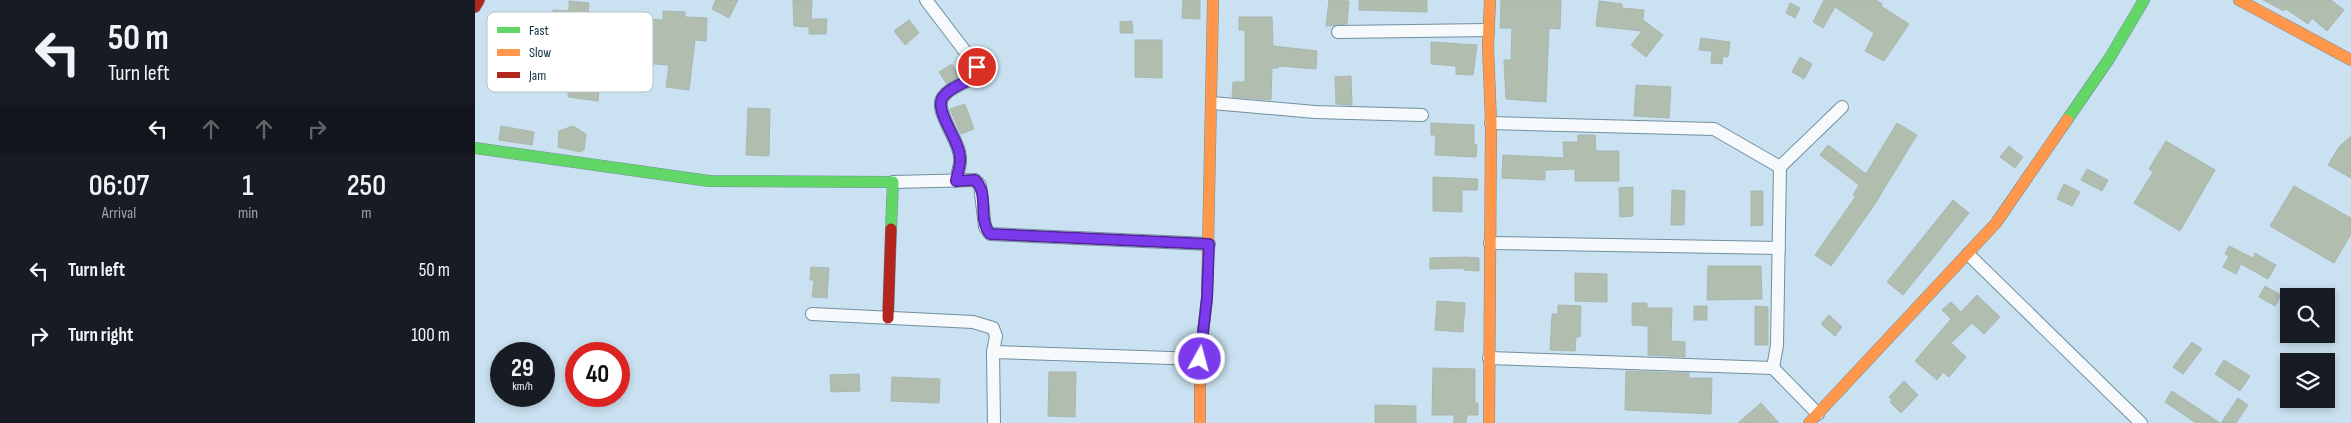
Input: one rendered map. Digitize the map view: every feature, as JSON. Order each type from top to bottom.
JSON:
[{"type":"main road","points":[[475,7],[479,0]]},
{"type":"main road","points":[[1200,423],[1200,359],[1207,298],[1209,244],[1213,0]]},
{"type":"main road","points":[[1489,0],[1491,123],[1489,423]]},
{"type":"main road","points":[[1809,423],[1996,223],[2109,59],[2144,0]]},
{"type":"main road","points":[[2239,0],[2351,60]]},
{"type":"main road","points":[[475,148],[709,181],[893,182],[888,318]]},
{"type":"street","points":[[926,0],[977,67],[978,73],[973,78],[944,94],[939,102],[940,109],[957,141],[961,158],[956,181]]},
{"type":"street","points":[[1338,32],[1488,30]]},
{"type":"street","points":[[1211,103],[1315,112],[1422,115]]},
{"type":"street","points":[[1773,368],[1777,345],[1780,167],[1842,107]]},
{"type":"street","points":[[1491,123],[1714,129],[1780,167]]},
{"type":"street","points":[[893,182],[975,180],[980,185],[983,196],[985,228],[990,234],[1209,244]]},
{"type":"street","points":[[1490,243],[1779,248]]},
{"type":"street","points":[[1968,254],[2141,423]]},
{"type":"street","points":[[812,314],[987,325],[993,328],[996,336],[993,352],[995,423]]},
{"type":"street","points":[[993,352],[1200,359]]},
{"type":"street","points":[[1489,358],[1773,368],[1818,414]]},
{"type":"building","points":[[716,0],[738,0],[729,18],[712,9]]},
{"type":"building","points":[[793,0],[812,0],[811,19],[827,19],[826,34],[809,34],[809,27],[794,26]]},
{"type":"building","points":[[1183,0],[1200,0],[1200,19],[1182,18]]},
{"type":"building","points":[[1329,0],[1349,1],[1347,24],[1326,26]]},
{"type":"building","points":[[1359,0],[1427,0],[1427,12],[1359,10]]},
{"type":"building","points":[[1501,0],[1561,0],[1560,29],[1549,28],[1546,102],[1506,99],[1504,60],[1511,60],[1512,28],[1500,28]]},
{"type":"building","points":[[1824,0],[1876,0],[1882,4],[1881,6],[1909,24],[1884,61],[1865,51],[1874,33],[1835,7],[1823,28],[1813,22]]},
{"type":"building","points":[[2263,0],[2331,0],[2344,10],[2327,31],[2312,18],[2308,24],[2286,9],[2284,11]]},
{"type":"building","points":[[569,1],[589,3],[588,12],[553,12],[553,10],[569,11]]},
{"type":"building","points":[[1599,1],[1622,4],[1622,8],[1644,10],[1643,20],[1663,35],[1646,57],[1631,45],[1642,31],[1596,26]]},
{"type":"building","points":[[1790,3],[1800,8],[1795,18],[1786,13]]},
{"type":"building","points":[[663,11],[685,12],[685,17],[707,18],[706,41],[695,40],[689,90],[666,87],[669,65],[653,64],[653,19],[663,20]]},
{"type":"building","points":[[1239,17],[1272,17],[1273,46],[1317,51],[1316,69],[1278,66],[1278,68],[1272,68],[1271,100],[1232,97],[1233,82],[1245,82],[1245,30],[1239,30]]},
{"type":"building","points":[[909,20],[919,33],[905,45],[894,31]]},
{"type":"building","points":[[1132,21],[1133,33],[1120,33],[1120,22]]},
{"type":"building","points":[[1701,38],[1730,42],[1728,57],[1723,56],[1722,64],[1711,63],[1712,51],[1699,50]]},
{"type":"building","points":[[1135,40],[1162,40],[1162,78],[1135,77]]},
{"type":"building","points":[[1431,42],[1477,45],[1473,75],[1456,74],[1456,66],[1431,64]]},
{"type":"building","points":[[1800,57],[1812,64],[1804,79],[1792,72]]},
{"type":"building","points":[[952,64],[959,76],[946,83],[939,72]]},
{"type":"building","points":[[1351,76],[1352,105],[1336,104],[1335,77]]},
{"type":"building","points":[[1636,85],[1671,87],[1669,118],[1634,116]]},
{"type":"building","points":[[568,92],[599,92],[598,101],[568,97]]},
{"type":"building","points":[[965,104],[974,129],[961,134],[950,109]]},
{"type":"building","points":[[748,108],[770,109],[769,156],[746,155]]},
{"type":"building","points":[[1431,123],[1474,125],[1474,144],[1477,145],[1476,157],[1435,155],[1436,135],[1431,135]]},
{"type":"building","points":[[1897,123],[1917,135],[1873,207],[1831,266],[1815,255],[1856,196],[1853,195],[1859,185],[1820,155],[1828,145],[1866,174]]},
{"type":"building","points":[[501,126],[534,132],[532,145],[499,140]]},
{"type":"building","points":[[573,126],[586,134],[584,150],[580,152],[558,147],[559,131]]},
{"type":"building","points":[[1578,135],[1595,135],[1596,151],[1619,151],[1619,181],[1575,181],[1575,169],[1545,170],[1545,180],[1502,178],[1503,155],[1564,158],[1563,142],[1578,142]]},
{"type":"building","points":[[2351,136],[2351,178],[2328,165],[2339,147]]},
{"type":"building","points":[[2166,141],[2215,170],[2180,231],[2134,203],[2153,172],[2149,169]]},
{"type":"building","points":[[2009,146],[2023,157],[2015,168],[2000,157]]},
{"type":"building","points":[[2087,169],[2108,180],[2102,191],[2081,180]]},
{"type":"building","points":[[1433,177],[1478,179],[1477,190],[1462,190],[1462,212],[1433,211]]},
{"type":"building","points":[[2064,184],[2080,192],[2072,206],[2057,199]]},
{"type":"building","points":[[2294,186],[2351,218],[2351,234],[2334,263],[2270,226]]},
{"type":"building","points":[[1633,187],[1633,216],[1620,217],[1619,188]]},
{"type":"building","points":[[1672,190],[1685,191],[1684,225],[1671,225]]},
{"type":"building","points":[[1751,191],[1763,191],[1763,225],[1751,226]]},
{"type":"building","points":[[1953,200],[1969,213],[1903,295],[1887,282]]},
{"type":"building","points":[[2229,246],[2253,258],[2255,253],[2276,265],[2268,279],[2241,264],[2236,274],[2223,267],[2229,256],[2225,254]]},
{"type":"building","points":[[1430,258],[1479,258],[1479,271],[1464,270],[1464,268],[1430,269]]},
{"type":"building","points":[[1708,266],[1761,266],[1762,299],[1707,300]]},
{"type":"building","points":[[811,267],[829,268],[827,298],[812,297],[814,280],[810,280]]},
{"type":"building","points":[[1575,273],[1607,274],[1607,302],[1575,301]]},
{"type":"building","points":[[2265,286],[2280,294],[2275,306],[2259,297]]},
{"type":"building","points":[[1977,295],[2000,317],[1984,334],[1972,323],[1951,343],[1966,357],[1949,377],[1943,372],[1937,380],[1915,361],[1951,319],[1942,310],[1951,302],[1961,312]]},
{"type":"building","points":[[1437,301],[1465,303],[1463,332],[1435,330]]},
{"type":"building","points":[[1632,303],[1647,303],[1647,308],[1672,308],[1671,341],[1685,342],[1685,357],[1648,355],[1648,326],[1632,325]]},
{"type":"building","points":[[1558,305],[1581,306],[1580,337],[1576,337],[1575,351],[1550,350],[1552,314],[1558,314]]},
{"type":"building","points":[[1694,306],[1707,306],[1707,320],[1694,320]]},
{"type":"building","points":[[1755,306],[1768,307],[1768,345],[1755,345]]},
{"type":"building","points":[[1829,315],[1842,327],[1835,336],[1821,324]]},
{"type":"building","points":[[2192,342],[2202,349],[2183,374],[2173,367]]},
{"type":"building","points":[[2224,360],[2250,376],[2240,391],[2215,374]]},
{"type":"building","points":[[1433,368],[1475,369],[1475,403],[1478,403],[1478,415],[1467,415],[1466,423],[1454,423],[1454,415],[1432,415]]},
{"type":"building","points":[[1626,371],[1689,373],[1689,378],[1712,378],[1711,414],[1625,410]]},
{"type":"building","points":[[1049,372],[1076,372],[1075,417],[1048,416]]},
{"type":"building","points":[[859,374],[860,391],[831,392],[830,375]]},
{"type":"building","points":[[892,377],[940,379],[939,403],[891,401]]},
{"type":"building","points":[[1904,381],[1918,395],[1901,413],[1890,402],[1892,400],[1889,397]]},
{"type":"building","points":[[2172,391],[2220,423],[2196,423],[2165,402]]},
{"type":"building","points":[[2238,398],[2248,405],[2236,423],[2221,423]]},
{"type":"building","points":[[1761,403],[1779,423],[1738,423]]},
{"type":"building","points":[[1375,405],[1416,406],[1416,423],[1375,423]]},
{"type":"traffic: fast","points":[[2067,120],[2109,59],[2144,0]]},
{"type":"traffic: fast","points":[[475,148],[709,181],[893,182],[891,229]]},
{"type":"traffic: slow","points":[[1200,423],[1200,359],[1207,298],[1213,0]]},
{"type":"traffic: slow","points":[[1489,423],[1491,123],[1488,46],[1490,0]]},
{"type":"traffic: slow","points":[[2239,0],[2351,60]]},
{"type":"traffic: slow","points":[[1809,423],[1996,223],[2067,120]]},
{"type":"traffic: jam","points":[[475,7],[479,0]]},
{"type":"traffic: jam","points":[[888,318],[891,229]]},
{"type":"route","points":[[977,67],[978,73],[973,78],[944,94],[939,102],[940,109],[957,141],[961,158],[956,181],[975,180],[980,185],[983,196],[985,228],[990,234],[1209,244],[1207,298],[1200,359]]}]
